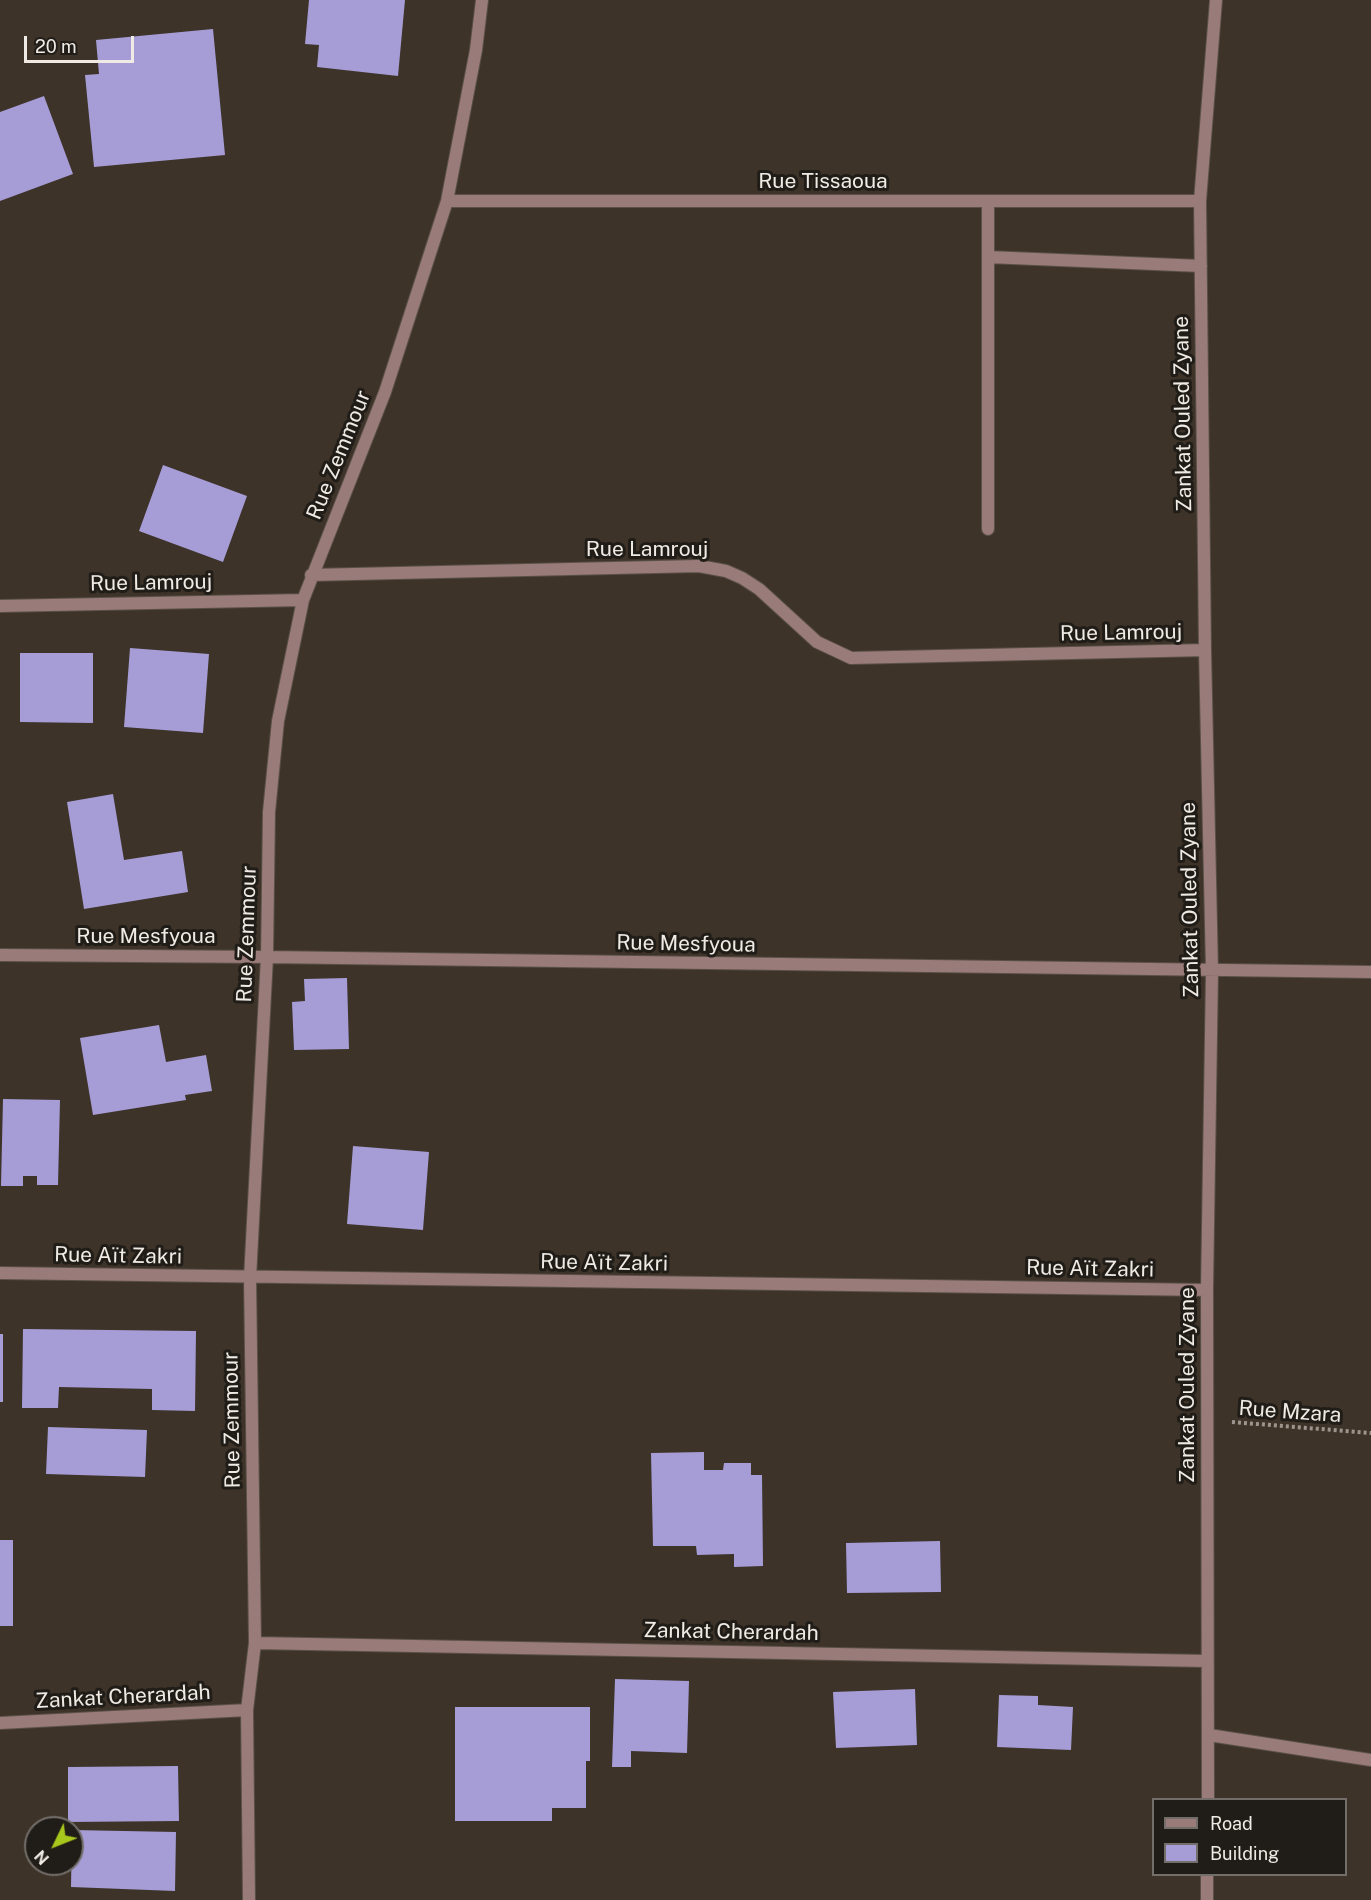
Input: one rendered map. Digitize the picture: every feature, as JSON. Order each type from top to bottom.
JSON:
[{"type":"street","name":"Rue Zemmour","points":[[249,1900],[247,1710],[255,1643],[250,1278],[267,957],[269,812],[278,721],[303,600],[311,575],[385,392],[447,201],[476,50],[483,0]]},
{"type":"street","name":"Zankat Ouled Zyane","points":[[1208,1798],[1207,1290],[1212,971],[1205,650],[1200,201],[1216,0]]},
{"type":"street","name":"Rue Tissaoua","points":[[447,201],[1200,201]]},
{"type":"street","points":[[988,201],[988,529]]},
{"type":"street","points":[[988,257],[1201,266]]},
{"type":"street","name":"Rue Lamrouj","points":[[311,575],[699,567],[726,571],[742,578],[759,589],[817,642],[851,658],[1205,650]]},
{"type":"street","name":"Rue Lamrouj","points":[[0,606],[303,600]]},
{"type":"street","name":"Rue Mesfyoua","points":[[0,955],[1371,972]]},
{"type":"street","name":"Rue Aït Zakri","points":[[0,1273],[1207,1290]]},
{"type":"street","name":"Zankat Cherardah","points":[[255,1643],[1207,1661]]},
{"type":"street","name":"Zankat Cherardah","points":[[0,1724],[247,1710]]},
{"type":"street","points":[[1209,1734],[1371,1760]]},
{"type":"street","points":[[1207,1876],[1207,1900]]},
{"type":"path","name":"Rue Mzara","points":[[1208,1420],[1371,1433]]},
{"type":"building","points":[[309,0],[405,0],[398,76],[317,67],[319,45],[305,44]]},
{"type":"building","points":[[213,29],[225,155],[94,167],[85,75],[99,74],[96,40]]},
{"type":"building","points":[[44,96],[73,174],[0,201],[0,112]]},
{"type":"building","points":[[163,465],[247,496],[223,562],[139,531]]},
{"type":"building","points":[[130,648],[209,654],[203,733],[124,727]]},
{"type":"building","points":[[20,653],[93,653],[93,723],[20,722]]},
{"type":"building","points":[[113,794],[124,860],[182,851],[188,892],[84,909],[67,802]]},
{"type":"building","points":[[347,978],[349,1049],[294,1050],[292,1002],[305,1001],[304,979]]},
{"type":"building","points":[[159,1025],[166,1062],[206,1055],[212,1091],[185,1095],[186,1100],[93,1115],[80,1038]]},
{"type":"building","points":[[3,1099],[60,1100],[58,1185],[37,1185],[37,1176],[23,1176],[23,1186],[1,1186]]},
{"type":"building","points":[[353,1146],[429,1152],[423,1230],[347,1224]]},
{"type":"building","points":[[23,1329],[196,1331],[195,1411],[152,1410],[152,1389],[59,1387],[58,1408],[22,1408]]},
{"type":"building","points":[[0,1334],[3,1334],[3,1402],[0,1402]]},
{"type":"building","points":[[48,1427],[147,1430],[145,1477],[46,1474]]},
{"type":"building","points":[[704,1452],[704,1470],[723,1470],[724,1463],[751,1463],[751,1475],[762,1475],[763,1566],[734,1567],[734,1554],[697,1555],[696,1546],[653,1546],[651,1453]]},
{"type":"building","points":[[0,1540],[13,1540],[13,1626],[0,1626]]},
{"type":"building","points":[[940,1541],[941,1592],[847,1593],[846,1543]]},
{"type":"building","points":[[615,1679],[689,1681],[687,1753],[631,1751],[631,1767],[612,1767]]},
{"type":"building","points":[[915,1689],[917,1745],[836,1748],[833,1692]]},
{"type":"building","points":[[999,1695],[1038,1696],[1038,1705],[1073,1707],[1071,1750],[997,1747]]},
{"type":"building","points":[[455,1707],[590,1707],[590,1761],[586,1761],[586,1808],[552,1808],[552,1821],[455,1821]]},
{"type":"building","points":[[178,1766],[179,1821],[84,1822],[84,1816],[68,1816],[68,1767]]},
{"type":"building","points":[[84,1830],[176,1832],[175,1891],[71,1887],[71,1876],[84,1876]]}]
